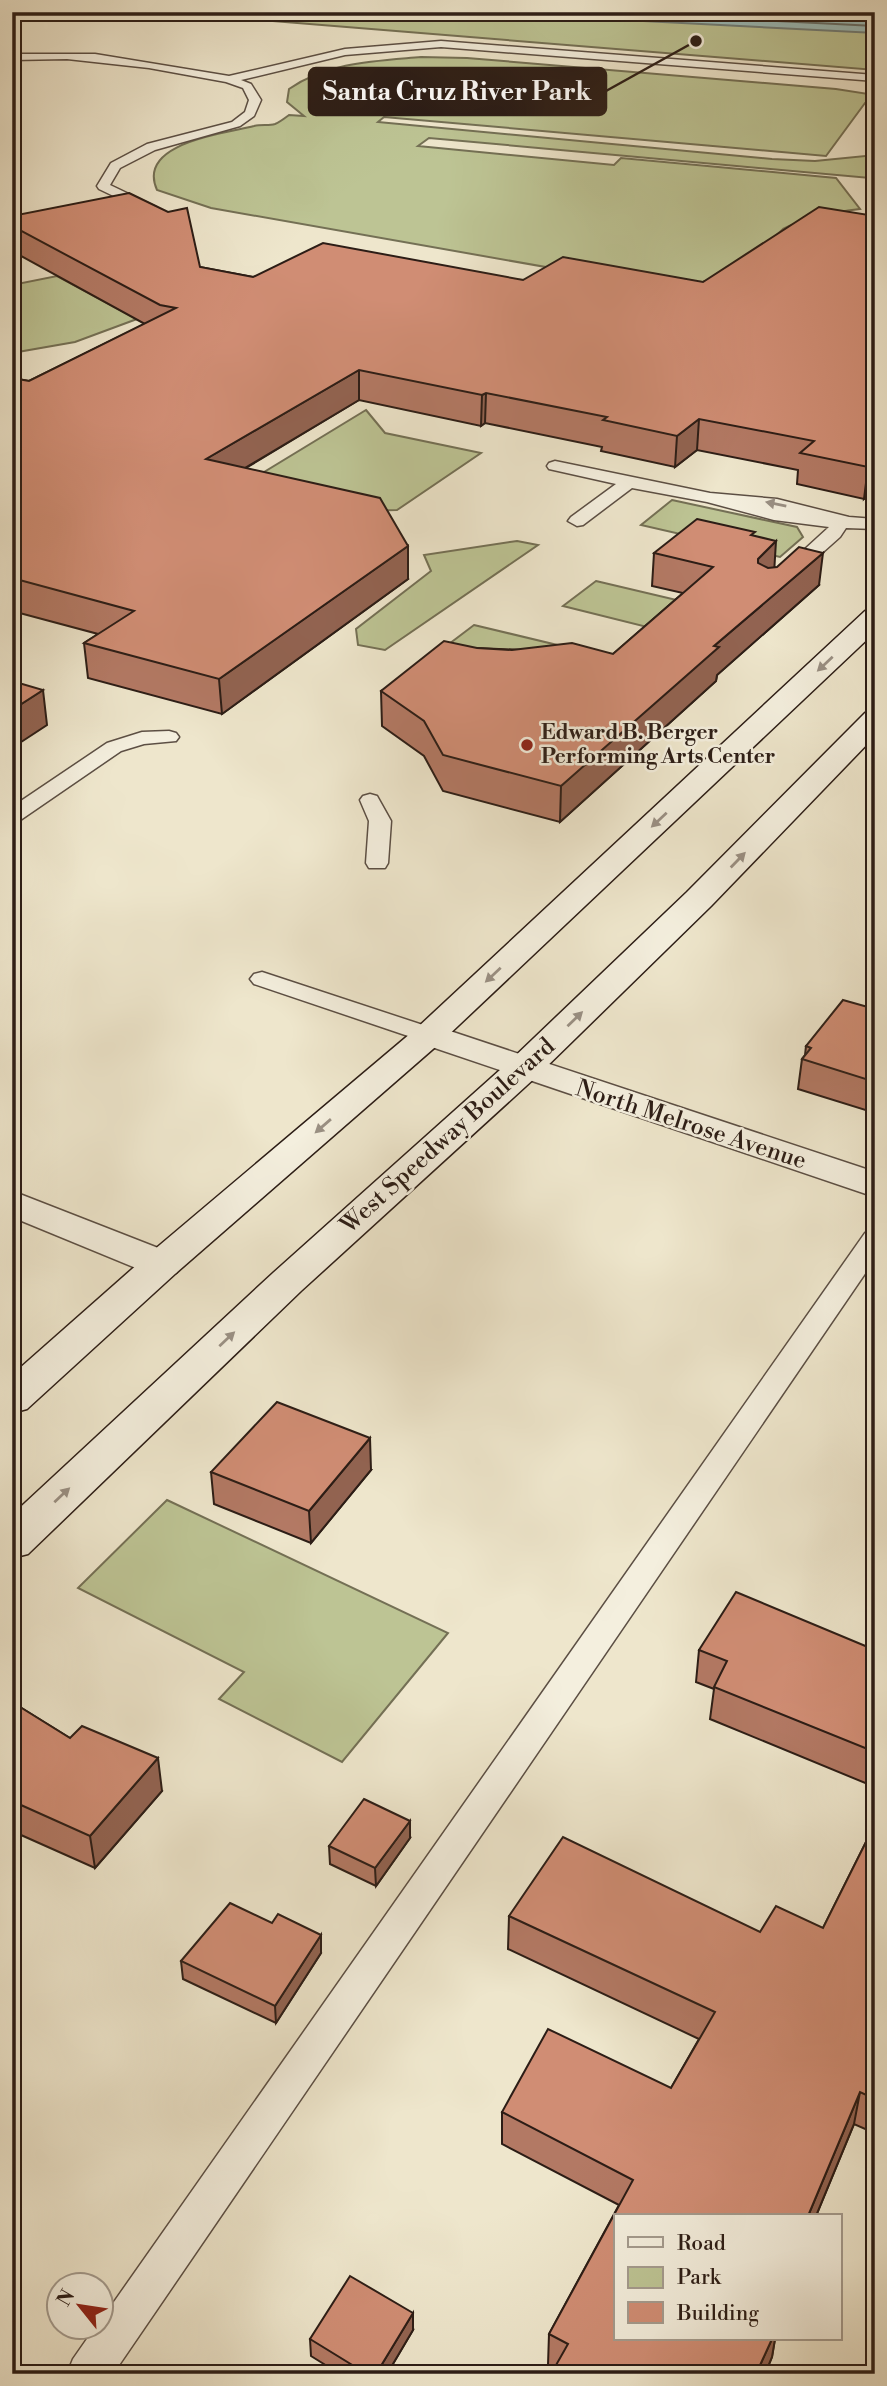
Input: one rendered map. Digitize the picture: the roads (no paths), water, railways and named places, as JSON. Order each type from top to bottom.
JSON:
[{"type":"main road","points":[[12,1399],[162,1264],[429,1035],[875,617]]},
{"type":"main road","name":"West Speedway Boulevard","points":[[12,1542],[288,1282],[524,1068],[699,899],[875,719]]},
{"type":"main road","name":"North Melrose Avenue","points":[[429,1035],[875,1185]]},
{"type":"main road","points":[[12,1203],[162,1264]]},
{"type":"lane","points":[[230,79],[345,52],[441,44],[875,78]]},
{"type":"lane","points":[[12,57],[65,55],[101,58],[230,79],[247,86],[255,100],[250,114],[236,124],[151,147],[115,166],[103,186],[158,214]]},
{"type":"lane","points":[[555,466],[710,498],[748,499],[810,510],[842,520],[875,524]]},
{"type":"lane","points":[[577,521],[629,482]]},
{"type":"lane","points":[[776,585],[834,533],[842,520]]},
{"type":"lane","points":[[12,817],[114,747],[142,738],[169,737]]},
{"type":"lane","points":[[370,800],[380,821],[377,863]]},
{"type":"lane","points":[[262,979],[429,1035]]},
{"type":"lane","points":[[88,2374],[875,1239]]},
{"type":"water","points":[[470,12],[875,12],[875,33]]},
{"type":"place","name":"Santa Cruz River Park","points":[[696,41]]},
{"type":"place","name":"Edward B. Berger Performing Arts Center","points":[[527,745]]}]
